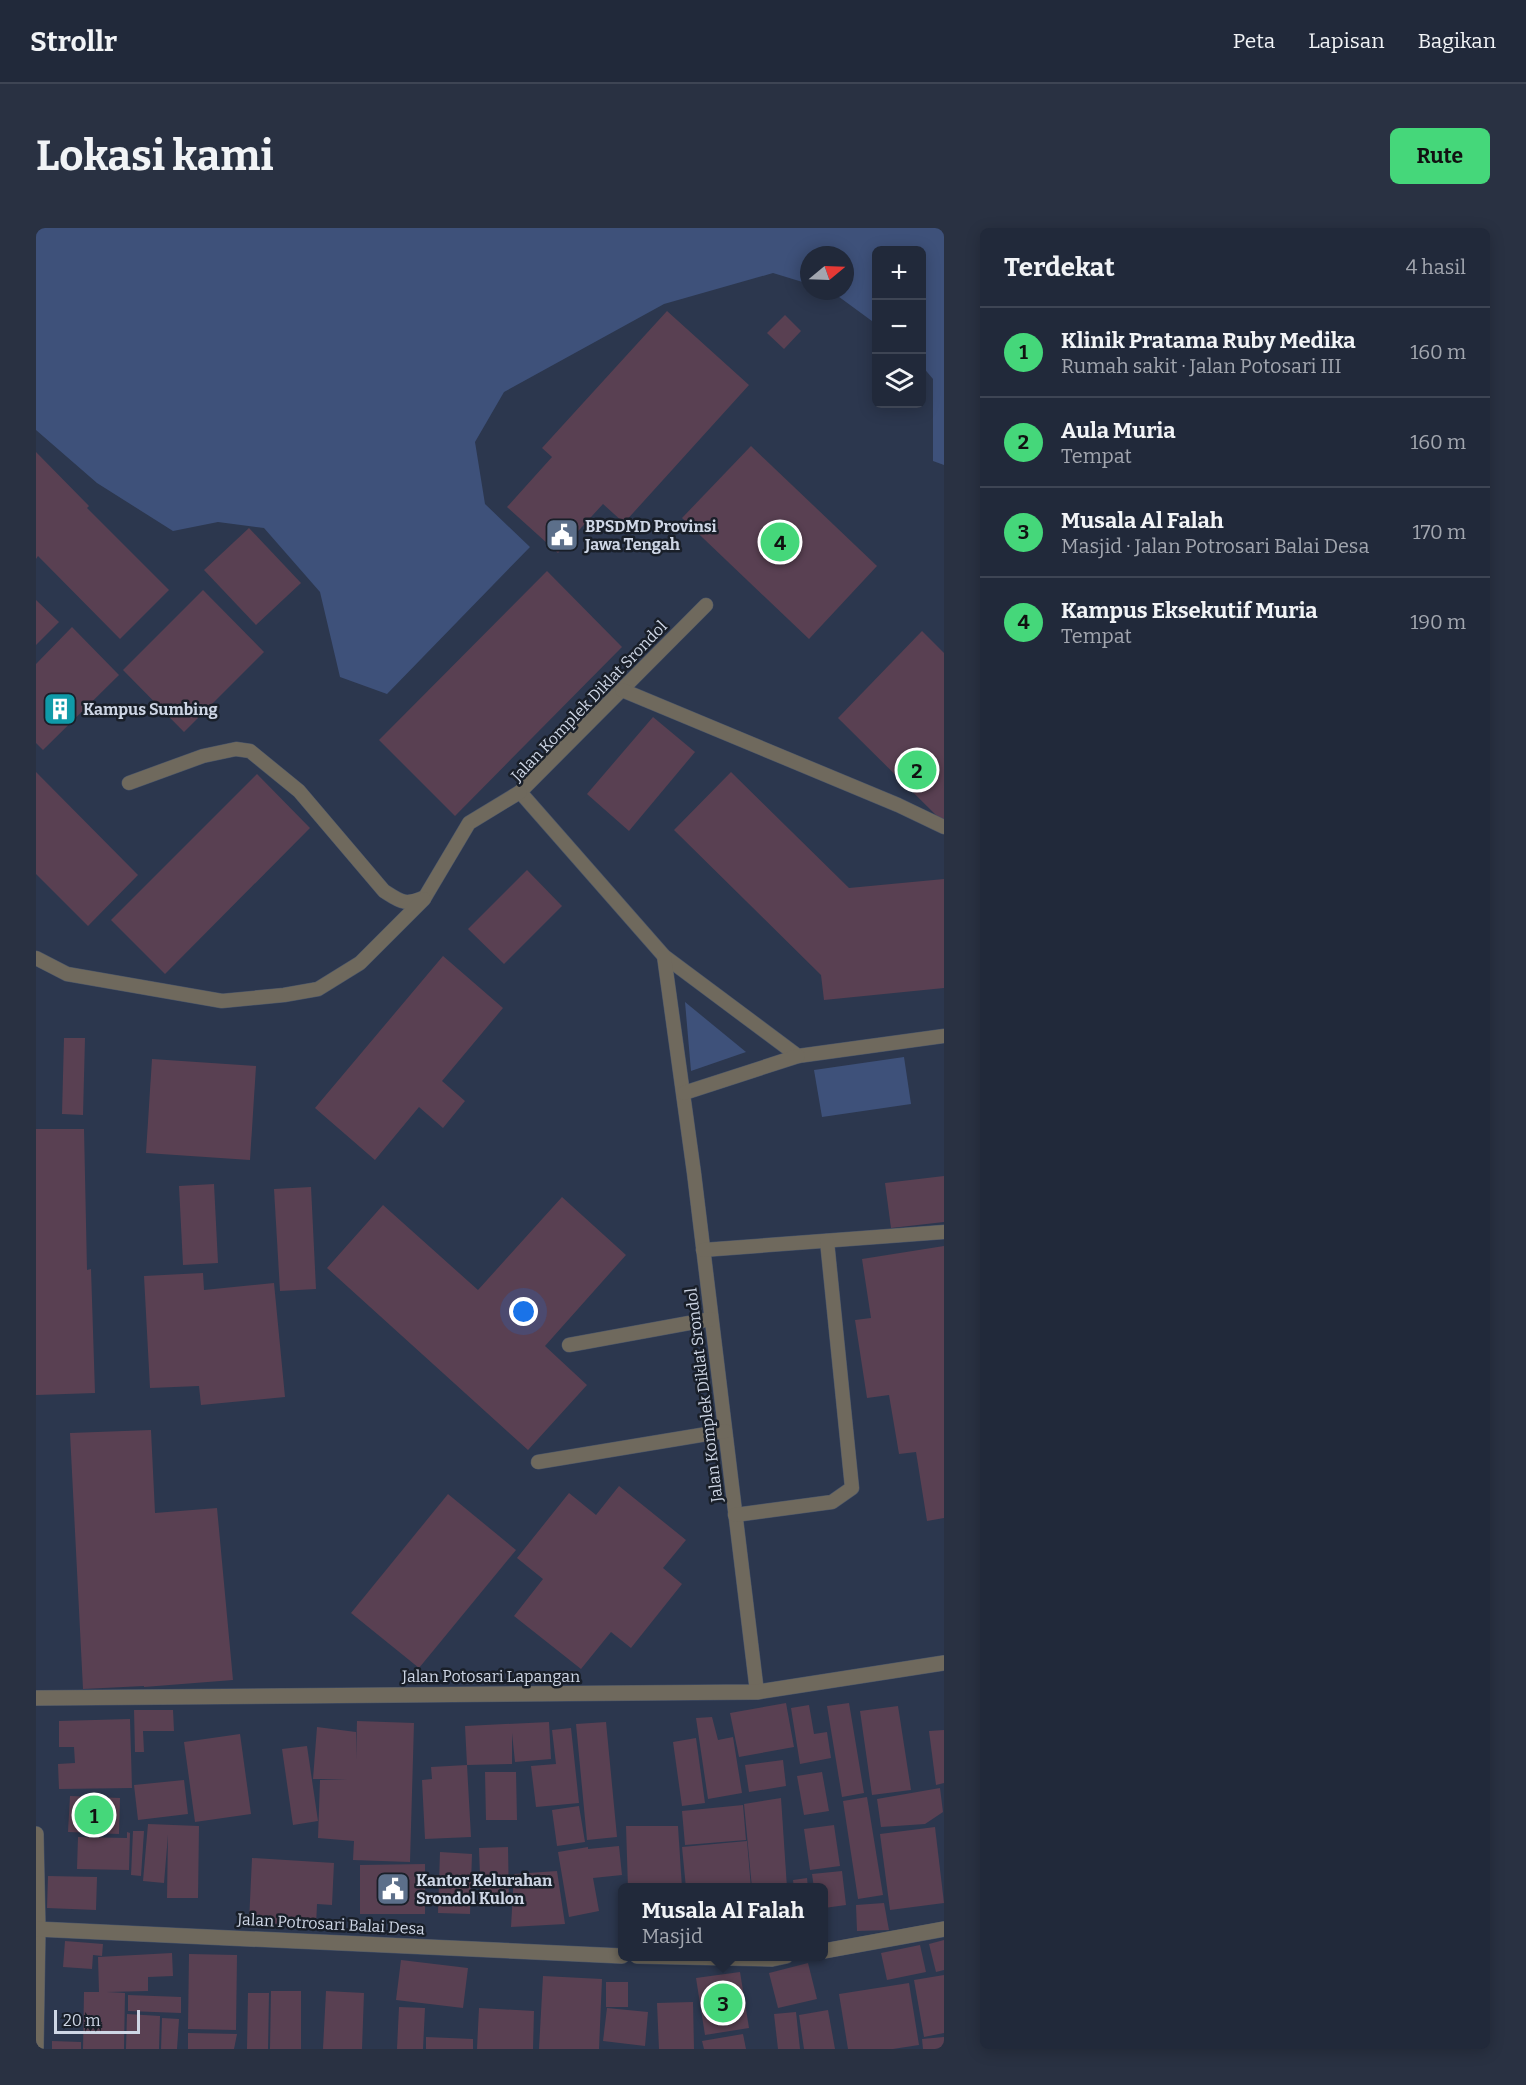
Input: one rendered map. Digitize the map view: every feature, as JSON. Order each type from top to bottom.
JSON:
[{"type":"street","name":"Jalan Potosari Lapangan","points":[[36,1698],[757,1692],[944,1663]]},
{"type":"street","points":[[36,1834],[36,2049]]},
{"type":"street","name":"Jalan Potrosari Balai Desa","points":[[37,1929],[618,1956]]},
{"type":"street","points":[[828,1950],[944,1929]]},
{"type":"lane","name":"Jalan Komplek Diklat Srondol","points":[[706,605],[520,792],[664,956],[798,1056]]},
{"type":"lane","points":[[622,690],[898,805],[944,827]]},
{"type":"lane","points":[[129,783],[203,756],[236,749],[250,751],[299,791],[384,891],[401,902],[410,903],[425,897]]},
{"type":"lane","points":[[36,958],[67,974],[222,1001],[318,989],[360,963],[425,897],[469,823],[520,792]]},
{"type":"lane","name":"Jalan Komplek Diklat Srondol","points":[[664,956],[684,1093],[757,1692]]},
{"type":"lane","points":[[684,1093],[798,1056],[944,1036]]},
{"type":"lane","points":[[703,1250],[944,1232]]},
{"type":"lane","points":[[735,1515],[832,1502],[852,1488],[827,1241]]},
{"type":"lane","points":[[569,1345],[711,1319]]},
{"type":"lane","points":[[538,1462],[725,1431]]},
{"type":"shaded area","points":[[36,228],[944,228],[944,465],[933,461],[933,379],[926,371],[926,246],[872,246],[872,321],[843,300],[854,300],[854,246],[800,246],[800,281],[773,273],[664,304],[504,392],[475,442],[485,504],[530,547],[387,694],[340,677],[320,592],[264,528],[218,522],[173,531],[97,483],[36,430]]},
{"type":"shaded area","points":[[685,1002],[746,1052],[691,1071]]},
{"type":"shaded area","points":[[904,1057],[911,1104],[822,1117],[814,1070]]},
{"type":"building","points":[[667,311],[749,385],[624,523],[603,504],[558,553],[507,507],[552,457],[542,448]]},
{"type":"building","points":[[785,315],[801,331],[784,349],[767,333]]},
{"type":"building","points":[[751,446],[877,566],[809,639],[682,518]]},
{"type":"building","points":[[36,452],[89,506],[87,508],[169,590],[120,639],[38,556],[36,559]]},
{"type":"building","points":[[249,528],[301,583],[256,625],[204,570]]},
{"type":"building","points":[[547,571],[622,647],[455,816],[379,740]]},
{"type":"building","points":[[203,590],[264,652],[184,732],[123,670]]},
{"type":"building","points":[[36,600],[59,622],[36,645]]},
{"type":"building","name":"Kampus Sumbing","points":[[72,627],[119,675],[43,750],[36,743],[36,664]]},
{"type":"building","points":[[922,631],[944,653],[944,823],[838,718]]},
{"type":"building","points":[[653,717],[695,752],[629,831],[587,794]]},
{"type":"building","points":[[36,772],[138,875],[88,926],[36,874]]},
{"type":"building","points":[[731,772],[849,888],[944,879],[944,988],[824,1000],[821,975],[674,830]]},
{"type":"building","points":[[257,774],[310,828],[165,974],[111,920]]},
{"type":"building","points":[[527,870],[562,906],[504,964],[468,929]]},
{"type":"building","points":[[443,956],[503,1008],[442,1081],[465,1101],[443,1128],[419,1107],[375,1160],[315,1108]]},
{"type":"building","points":[[64,1038],[85,1038],[83,1115],[62,1114]]},
{"type":"building","points":[[152,1059],[256,1066],[250,1160],[146,1153]]},
{"type":"building","points":[[36,1129],[84,1129],[87,1270],[91,1269],[95,1393],[36,1395]]},
{"type":"building","points":[[944,1176],[944,1222],[891,1228],[885,1183]]},
{"type":"building","points":[[214,1184],[218,1263],[183,1265],[179,1186]]},
{"type":"building","points":[[311,1187],[316,1289],[280,1291],[274,1189]]},
{"type":"building","points":[[562,1197],[626,1255],[545,1346],[587,1385],[528,1450],[327,1268],[383,1205],[478,1290]]},
{"type":"building","points":[[944,1246],[944,1518],[927,1521],[916,1452],[899,1454],[889,1395],[867,1398],[855,1320],[871,1318],[862,1259]]},
{"type":"building","points":[[203,1273],[204,1290],[274,1283],[285,1397],[201,1405],[199,1386],[150,1388],[144,1276]]},
{"type":"building","points":[[151,1430],[155,1513],[217,1508],[233,1680],[83,1689],[70,1433]]},
{"type":"building","points":[[619,1486],[686,1540],[663,1568],[682,1584],[631,1648],[611,1632],[581,1669],[514,1616],[543,1579],[517,1558],[569,1493],[596,1515]]},
{"type":"building","points":[[448,1494],[516,1550],[419,1668],[351,1613]]},
{"type":"building","points":[[786,1703],[794,1747],[739,1757],[730,1713]]},
{"type":"building","points":[[849,1703],[864,1793],[842,1797],[827,1706]]},
{"type":"building","points":[[809,1705],[814,1734],[827,1732],[831,1758],[800,1764],[791,1708]]},
{"type":"building","points":[[898,1706],[911,1790],[872,1795],[860,1711]]},
{"type":"building","points":[[134,1710],[173,1710],[174,1731],[143,1731],[144,1752],[135,1752]]},
{"type":"building","points":[[712,1717],[718,1740],[733,1737],[742,1793],[708,1799],[696,1718]]},
{"type":"building","points":[[130,1719],[132,1788],[59,1789],[58,1764],[75,1763],[74,1747],[59,1747],[59,1721]]},
{"type":"building","points":[[357,1721],[414,1723],[410,1862],[353,1860],[354,1841],[318,1838],[320,1780],[347,1779],[313,1779],[317,1727],[356,1732],[356,1759]]},
{"type":"building","points":[[549,1722],[551,1759],[515,1762],[512,1733],[512,1764],[467,1765],[465,1726]]},
{"type":"building","points":[[606,1722],[617,1837],[587,1840],[576,1724]]},
{"type":"building","points":[[571,1728],[579,1803],[536,1807],[531,1766],[556,1764],[552,1730]]},
{"type":"building","points":[[944,1730],[944,1783],[936,1785],[929,1731]]},
{"type":"building","points":[[240,1734],[251,1814],[195,1822],[184,1742]]},
{"type":"building","points":[[696,1738],[705,1803],[682,1806],[673,1742]]},
{"type":"building","points":[[307,1746],[318,1821],[293,1825],[282,1749]]},
{"type":"building","points":[[783,1760],[786,1786],[749,1792],[745,1765]]},
{"type":"building","points":[[467,1765],[471,1837],[425,1839],[422,1780],[432,1779],[431,1767]]},
{"type":"building","points":[[485,1772],[516,1772],[517,1820],[486,1820]]},
{"type":"building","points":[[822,1772],[829,1811],[804,1815],[797,1776]]},
{"type":"building","points":[[184,1780],[188,1814],[138,1820],[134,1785]]},
{"type":"building","points":[[940,1788],[943,1812],[925,1824],[881,1827],[877,1799]]},
{"type":"building","points":[[70,1796],[120,1798],[119,1834],[68,1832]]},
{"type":"building","points":[[867,1797],[883,1895],[858,1899],[843,1801]]},
{"type":"building","points":[[781,1798],[787,1883],[752,1883],[744,1804]]},
{"type":"building","points":[[743,1805],[746,1840],[685,1845],[682,1811]]},
{"type":"building","points":[[579,1806],[585,1842],[557,1846],[552,1810]]},
{"type":"building","points":[[148,1824],[199,1826],[198,1898],[167,1898],[168,1835],[164,1883],[143,1881]]},
{"type":"building","points":[[834,1825],[840,1866],[810,1870],[804,1829]]},
{"type":"building","points":[[626,1826],[678,1826],[682,1883],[628,1883]]},
{"type":"building","points":[[935,1827],[944,1903],[890,1910],[880,1834]]},
{"type":"building","points":[[133,1831],[144,1831],[141,1876],[131,1875]]},
{"type":"building","points":[[127,1832],[130,1833],[129,1870],[77,1869],[78,1837],[127,1838]]},
{"type":"building","points":[[747,1841],[751,1883],[686,1883],[682,1847]]},
{"type":"building","points":[[619,1846],[622,1875],[593,1878],[599,1911],[569,1917],[558,1852],[588,1847],[588,1849]]},
{"type":"building","points":[[508,1847],[509,1904],[481,1905],[479,1848]]},
{"type":"building","points":[[440,1852],[472,1854],[470,1914],[438,1913]]},
{"type":"building","points":[[252,1858],[334,1863],[332,1905],[317,1904],[316,1926],[249,1922]]},
{"type":"building","name":"Kantor Kelurahan Srondol Kulon","points":[[425,1864],[425,1914],[360,1914],[360,1865]]},
{"type":"building","points":[[557,1871],[565,1924],[511,1927],[514,1874]]},
{"type":"building","points":[[842,1871],[846,1905],[828,1907],[828,1883],[813,1883],[812,1874]]},
{"type":"building","points":[[48,1876],[97,1877],[96,1910],[47,1908]]},
{"type":"building","points":[[807,1878],[808,1883],[793,1883],[793,1880]]},
{"type":"building","points":[[884,1903],[889,1930],[857,1931],[856,1905]]},
{"type":"building","points":[[944,1940],[944,1970],[936,1972],[929,1944]]},
{"type":"building","points":[[65,1941],[103,1944],[102,1956],[93,1955],[92,1969],[63,1967]]},
{"type":"building","points":[[920,1945],[926,1972],[887,1980],[881,1953]]},
{"type":"building","points":[[172,1953],[173,1976],[148,1977],[148,1991],[107,1992],[125,1993],[124,2049],[83,2049],[84,1992],[99,1992],[98,1957]]},
{"type":"building","points":[[189,1954],[237,1955],[236,2030],[188,2029]]},
{"type":"building","points":[[401,1960],[468,1968],[463,2008],[396,2000]]},
{"type":"building","points":[[808,1963],[817,1999],[778,2008],[769,1973]]},
{"type":"building","points":[[740,1972],[749,2028],[705,2035],[696,1978]]},
{"type":"building","points":[[944,1975],[944,2033],[924,2037],[914,1980]]},
{"type":"building","points":[[543,1976],[602,1979],[599,2049],[539,2049]]},
{"type":"building","points":[[606,1982],[628,1982],[628,2007],[606,2007]]},
{"type":"building","points":[[909,1983],[919,2045],[893,2049],[848,2049],[839,1994]]},
{"type":"building","points":[[271,1991],[301,1991],[301,2049],[270,2049]]},
{"type":"building","points":[[326,1991],[364,1993],[362,2049],[323,2049]]},
{"type":"building","points":[[248,1993],[269,1993],[268,2049],[247,2049]]},
{"type":"building","points":[[128,1995],[181,1997],[181,2013],[128,2011]]},
{"type":"building","points":[[693,2002],[694,2049],[659,2049],[657,2003]]},
{"type":"building","points":[[399,2007],[425,2008],[423,2049],[397,2049]]},
{"type":"building","points":[[479,2008],[534,2011],[533,2049],[477,2049]]},
{"type":"building","points":[[607,2008],[648,2012],[645,2046],[603,2041]]},
{"type":"building","points":[[828,2010],[835,2049],[804,2049],[799,2015]]},
{"type":"building","points":[[796,2012],[800,2049],[778,2049],[774,2014]]},
{"type":"building","points":[[127,2014],[160,2016],[159,2049],[126,2049]]},
{"type":"building","points":[[162,2018],[179,2019],[177,2049],[161,2049]]},
{"type":"building","points":[[188,2033],[237,2034],[234,2049],[188,2049]]},
{"type":"building","points":[[743,2034],[746,2049],[704,2049],[702,2041]]},
{"type":"building","points":[[426,2037],[473,2039],[473,2049],[426,2049]]},
{"type":"building","points":[[944,2037],[944,2049],[923,2049],[922,2039]]},
{"type":"building","points":[[52,2041],[81,2042],[81,2049],[52,2049]]},
{"type":"place","name":"BPSDMD Provinsi Jawa Tengah","points":[[562,535]]},
{"type":"place","name":"Kampus Eksekutif Muria","points":[[780,542]]},
{"type":"place","name":"Kampus Sumbing","points":[[60,709]]},
{"type":"place","name":"Aula Muria","points":[[917,770]]},
{"type":"place","name":"Klinik Pratama Ruby Medika","points":[[94,1815]]},
{"type":"place","name":"Kantor Kelurahan Srondol Kulon","points":[[393,1889]]},
{"type":"place","name":"Musala Al Falah","points":[[723,2003]]}]
